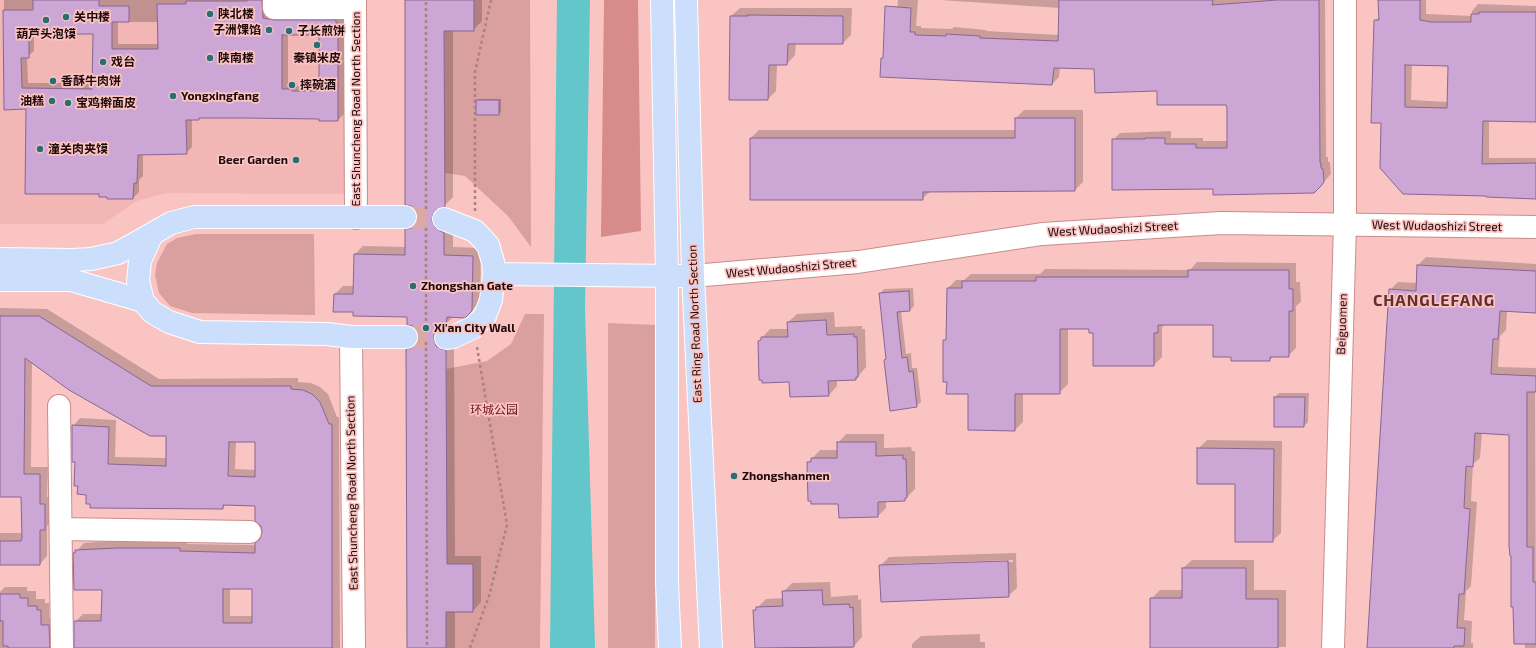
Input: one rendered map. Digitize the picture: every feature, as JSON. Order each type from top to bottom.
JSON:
[{"type":"main road","points":[[662,0],[667,276],[667,583],[670,648]]},
{"type":"main road","name":"East Ring Road North Section","points":[[686,0],[692,276],[711,648]]},
{"type":"main road","points":[[0,259],[91,259],[118,253],[170,223],[194,217],[405,217]]},
{"type":"main road","points":[[432,219],[474,231],[488,245],[493,262],[494,274],[491,300],[485,316],[474,326],[453,337],[446,338]]},
{"type":"main road","points":[[152,234],[140,261],[138,281],[143,301],[152,312],[163,319],[200,332],[327,334],[351,337],[406,337]]},
{"type":"main road","points":[[494,274],[692,276]]},
{"type":"main road","points":[[0,280],[71,280],[143,301]]},
{"type":"street","points":[[274,0],[274,8],[356,4]]},
{"type":"street","name":"Beiguomen","points":[[1333,648],[1345,224],[1345,0]]},
{"type":"street","name":"East Shuncheng Road North Section","points":[[356,4],[356,218]]},
{"type":"street","name":"West Wudaoshizi Street","points":[[692,276],[858,262],[1042,234],[1221,223],[1536,227]]},
{"type":"street","name":"East Shuncheng Road North Section","points":[[351,337],[354,648]]},
{"type":"street","points":[[59,406],[62,529],[62,648]]},
{"type":"street","points":[[62,529],[250,532]]},
{"type":"path","points":[[426,0],[432,219],[427,648]]},
{"type":"path","points":[[474,231],[476,72],[491,0]]},
{"type":"path","points":[[470,648],[490,596],[507,525],[474,326]]},
{"type":"shaded area","name":"Yongxingfang","points":[[0,0],[346,0],[345,194],[165,193],[137,201],[103,224],[0,224]]},
{"type":"shaded area","points":[[604,0],[638,0],[641,231],[601,237]]},
{"type":"green space","points":[[474,0],[530,0],[531,247],[508,216],[465,176],[445,173],[444,31]]},
{"type":"green space","points":[[196,234],[314,234],[315,315],[192,313],[170,306],[159,293],[155,275],[157,263],[167,244],[177,238]]},
{"type":"green space","name":"环城公园","points":[[525,314],[544,314],[540,648],[446,648],[446,612],[473,612],[473,565],[447,564],[446,369],[487,361],[511,344]]},
{"type":"green space","points":[[608,323],[656,325],[655,648],[608,648]]},
{"type":"water","points":[[557,0],[590,0],[585,309],[595,648],[550,648]]},
{"type":"building","points":[[33,0],[99,0],[99,6],[129,6],[129,22],[112,22],[112,49],[158,49],[157,4],[186,4],[186,1],[262,0],[263,18],[274,20],[336,20],[336,25],[338,25],[338,121],[319,121],[319,119],[243,118],[199,118],[199,120],[186,120],[187,154],[138,155],[137,183],[134,183],[133,199],[107,199],[107,197],[99,197],[99,194],[25,194],[26,109],[4,110],[3,10],[33,10]],"holes":[[[29,34],[93,34],[92,89],[22,88],[21,58],[29,58]],[[282,35],[319,35],[319,91],[292,91],[292,89],[282,89]]]},
{"type":"building","name":"Xi'an City Wall","points":[[405,0],[474,0],[474,31],[444,31],[445,207],[436,210],[433,214],[432,221],[435,227],[444,233],[444,255],[473,256],[472,311],[465,318],[447,317],[446,325],[438,328],[434,334],[436,346],[446,350],[447,564],[473,564],[473,612],[446,612],[446,648],[407,648],[406,349],[412,348],[417,344],[417,331],[413,326],[407,325],[407,317],[353,316],[353,312],[333,312],[334,294],[353,294],[354,254],[405,255],[405,229],[412,228],[416,223],[416,210],[411,206],[405,205]]},
{"type":"building","points":[[1059,0],[1213,0],[1212,5],[1277,0],[1319,0],[1320,163],[1321,168],[1323,169],[1324,182],[1314,193],[1213,195],[1213,189],[1112,190],[1112,139],[1165,138],[1165,144],[1196,144],[1196,148],[1227,148],[1227,108],[1226,105],[1157,105],[1157,91],[1095,93],[1094,69],[1054,68],[1052,85],[880,77],[881,58],[883,58],[885,6],[911,8],[910,32],[915,32],[915,35],[946,36],[946,34],[980,36],[980,38],[1058,41]]},
{"type":"building","points":[[1378,0],[1420,0],[1420,20],[1431,22],[1471,22],[1471,14],[1479,14],[1479,12],[1536,12],[1536,122],[1483,121],[1482,164],[1536,163],[1536,199],[1403,194],[1380,168],[1381,123],[1371,123],[1374,20],[1379,20]],"holes":[[[1405,65],[1448,66],[1447,108],[1405,107]]]},
{"type":"building","points":[[730,16],[843,16],[843,44],[788,44],[787,65],[769,65],[768,100],[729,100]]},
{"type":"building","points":[[476,100],[499,100],[499,115],[476,115]]},
{"type":"building","points":[[1015,118],[1075,118],[1075,191],[923,192],[923,200],[750,200],[750,138],[1015,138]]},
{"type":"building","points":[[1417,265],[1536,271],[1536,313],[1500,311],[1498,339],[1493,339],[1491,374],[1536,376],[1536,392],[1527,392],[1527,547],[1533,547],[1533,582],[1536,582],[1536,644],[1514,644],[1513,607],[1511,607],[1511,556],[1509,546],[1509,435],[1475,433],[1473,467],[1466,466],[1464,508],[1470,509],[1464,594],[1459,594],[1457,628],[1465,628],[1464,646],[1454,646],[1454,648],[1367,648],[1389,289],[1416,291]]},
{"type":"building","points":[[1188,270],[1289,270],[1289,289],[1293,289],[1293,311],[1289,311],[1289,357],[1270,357],[1270,361],[1231,361],[1231,357],[1213,357],[1213,325],[1158,325],[1158,333],[1154,333],[1154,366],[1093,366],[1093,333],[1089,333],[1089,329],[1060,329],[1060,394],[1015,394],[1015,431],[968,430],[968,394],[946,394],[947,382],[943,382],[943,340],[946,340],[947,288],[962,288],[962,281],[1036,281],[1036,277],[1188,277]]},
{"type":"building","points":[[909,291],[910,311],[897,312],[902,358],[907,357],[909,372],[913,371],[917,407],[890,411],[884,360],[886,359],[879,293]]},
{"type":"building","points":[[0,316],[39,316],[151,386],[291,386],[291,389],[303,390],[312,394],[320,402],[329,424],[332,424],[332,648],[74,648],[74,621],[101,621],[102,590],[74,590],[73,553],[75,553],[75,550],[180,548],[180,551],[255,553],[255,543],[260,539],[262,532],[261,526],[255,521],[255,506],[223,505],[223,509],[90,508],[90,504],[86,504],[86,495],[77,494],[78,486],[74,486],[75,462],[72,462],[72,425],[109,427],[108,464],[166,466],[166,436],[150,436],[69,390],[25,358],[24,474],[40,474],[40,504],[45,504],[45,530],[40,530],[40,565],[0,565],[0,541],[21,541],[22,538],[21,497],[0,497]],"holes":[[[229,442],[255,442],[255,477],[228,476]],[[223,589],[252,589],[252,623],[223,623]]]},
{"type":"building","points":[[826,320],[827,335],[854,334],[854,337],[857,337],[858,377],[856,377],[856,380],[828,381],[829,396],[790,397],[789,382],[762,383],[762,380],[759,380],[758,341],[761,340],[761,337],[788,337],[787,322]]},
{"type":"building","points":[[1274,397],[1305,397],[1304,427],[1274,427]]},
{"type":"building","points":[[837,442],[876,442],[876,456],[903,455],[903,459],[906,459],[907,498],[905,498],[905,501],[878,502],[878,517],[839,518],[838,504],[811,504],[811,501],[808,501],[807,462],[811,462],[811,458],[837,458]]},
{"type":"building","points":[[1197,448],[1274,449],[1273,542],[1235,542],[1235,484],[1197,484]]},
{"type":"building","points":[[1008,561],[1009,597],[881,602],[879,565]]},
{"type":"building","points":[[1182,568],[1246,568],[1246,599],[1278,599],[1278,648],[1150,648],[1150,598],[1182,598]]},
{"type":"building","points":[[822,590],[823,605],[849,604],[850,608],[853,607],[854,647],[755,648],[753,610],[756,610],[756,607],[783,606],[782,591]]},
{"type":"building","points":[[0,594],[20,594],[20,598],[28,598],[28,606],[37,606],[37,610],[41,610],[41,625],[49,625],[50,648],[8,648],[8,646],[3,646],[3,621],[0,621]]},
{"type":"tunnel","points":[[405,217],[444,219]]},
{"type":"tunnel","points":[[406,337],[446,338]]},
{"type":"place","name":"陕北楼","points":[[210,14]]},
{"type":"place","name":"关中楼","points":[[66,17]]},
{"type":"place","name":"葫芦头泡馍","points":[[46,20]]},
{"type":"place","name":"子洲馃馅","points":[[269,30]]},
{"type":"place","name":"子长煎饼","points":[[289,31]]},
{"type":"place","name":"秦镇米皮","points":[[317,45]]},
{"type":"place","name":"陕南楼","points":[[210,58]]},
{"type":"place","name":"戏台","points":[[103,62]]},
{"type":"place","name":"香酥牛肉饼","points":[[53,81]]},
{"type":"place","name":"摔碗酒","points":[[292,85]]},
{"type":"place","name":"Yongxingfang","points":[[173,96]]},
{"type":"place","name":"油糕","points":[[52,101]]},
{"type":"place","name":"宝鸡擀面皮","points":[[68,103]]},
{"type":"place","name":"潼关肉夹馍","points":[[40,149]]},
{"type":"place","name":"Beer Garden","points":[[296,160]]},
{"type":"place","name":"Zhongshan Gate","points":[[413,286]]},
{"type":"place","name":"Xi'an City Wall","points":[[426,328]]},
{"type":"place","name":"Zhongshanmen","points":[[734,476]]},
{"type":"district","name":"CHANGLEFANG","points":[[1434,301]]}]
